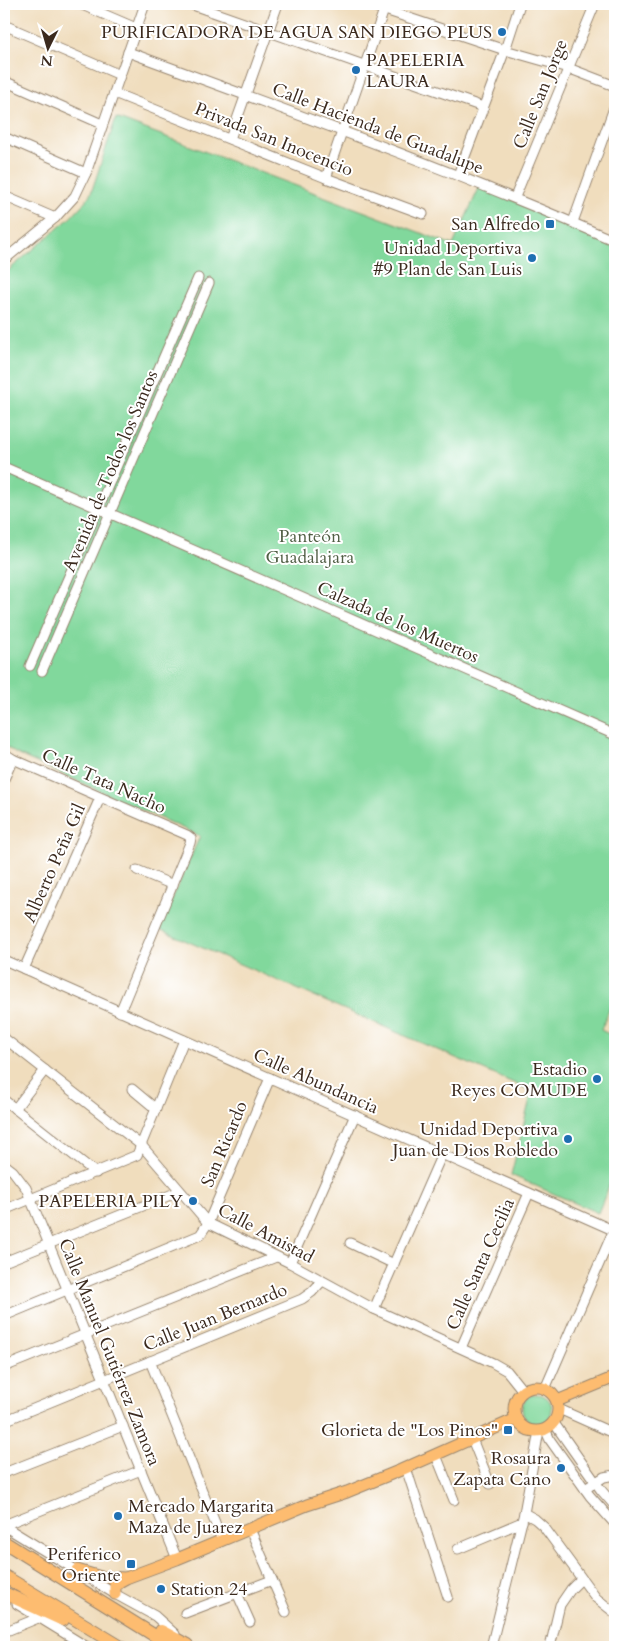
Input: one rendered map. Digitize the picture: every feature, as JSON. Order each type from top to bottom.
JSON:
[{"type":"highway","points":[[4,1542],[172,1647]]},
{"type":"highway","points":[[4,1576],[121,1647]]},
{"type":"highway","points":[[76,1586],[189,1646]]},
{"type":"highway","points":[[4,1594],[44,1616],[108,1639]]},
{"type":"main road","points":[[558,1405],[554,1396],[545,1388],[530,1387],[518,1396],[514,1402],[514,1410],[516,1418],[527,1429],[546,1428],[558,1405],[615,1377]]},
{"type":"main road","points":[[115,1594],[115,1586],[126,1578],[307,1505],[346,1492],[403,1469],[516,1418]]},
{"type":"main road","points":[[77,1570],[101,1577],[126,1578]]},
{"type":"street","points":[[82,4],[136,28]]},
{"type":"street","points":[[5,257],[55,218],[75,196],[86,173],[145,4]]},
{"type":"street","points":[[190,4],[483,107]]},
{"type":"street","points":[[230,139],[278,4]]},
{"type":"street","points":[[367,4],[385,7],[505,50],[568,68],[615,86]]},
{"type":"street","points":[[458,175],[505,50],[520,4]]},
{"type":"street","name":"Calle San Jorge","points":[[515,198],[595,4]]},
{"type":"street","points":[[326,178],[385,7]]},
{"type":"street","points":[[4,25],[120,75]]},
{"type":"street","name":"Calle Hacienda de Guadalupe","points":[[128,52],[458,175],[615,240]]},
{"type":"street","points":[[4,81],[102,124]]},
{"type":"street","name":"Privada San Inocencio","points":[[114,93],[326,178],[423,214]]},
{"type":"street","points":[[573,222],[615,105]]},
{"type":"street","points":[[4,137],[86,173]]},
{"type":"street","points":[[4,196],[55,218]]},
{"type":"street","name":"Avenida de Todos los Santos","points":[[30,666],[198,278]]},
{"type":"street","name":"Avenida de Todos los Santos","points":[[42,671],[209,283]]},
{"type":"street","name":"Calzada de los Muertos","points":[[4,467],[615,735]]},
{"type":"street","name":"Calle Tata Nacho","points":[[4,753],[13,759],[100,798],[188,835],[191,838],[190,843],[173,885]]},
{"type":"street","points":[[4,779],[13,759]]},
{"type":"street","name":"Alberto Peña Gil","points":[[24,969],[100,798]]},
{"type":"street","points":[[120,1012],[173,885],[138,870]]},
{"type":"street","name":"Calle Abundancia","points":[[4,960],[529,1193],[615,1229]]},
{"type":"street","name":"Calle Amistad","points":[[4,1038],[142,1146],[208,1223],[290,1263],[374,1309],[493,1362],[507,1371],[523,1391]]},
{"type":"street","points":[[4,1210],[134,1157],[139,1153],[184,1040]]},
{"type":"street","points":[[15,1109],[45,1070]]},
{"type":"street","name":"San Ricardo","points":[[208,1223],[270,1078]]},
{"type":"street","points":[[132,1089],[156,1109]]},
{"type":"street","points":[[4,1100],[96,1173]]},
{"type":"street","points":[[290,1263],[355,1116]]},
{"type":"street","points":[[374,1309],[442,1154]]},
{"type":"street","name":"Calle Manuel Gutiérrez Zamora","points":[[4,1164],[20,1179],[30,1199],[177,1559]]},
{"type":"street","points":[[4,1262],[180,1191]]},
{"type":"street","name":"Calle Santa Cecilia","points":[[461,1348],[529,1193]]},
{"type":"street","points":[[4,1316],[197,1237],[208,1223]]},
{"type":"street","points":[[545,1388],[615,1229]]},
{"type":"street","points":[[350,1243],[394,1264]]},
{"type":"street","points":[[4,1367],[276,1257]]},
{"type":"street","name":"Calle Juan Bernardo","points":[[4,1421],[302,1299],[322,1281]]},
{"type":"street","points":[[150,1361],[222,1540]]},
{"type":"street","points":[[558,1405],[615,1434]]},
{"type":"street","points":[[4,1473],[123,1426]]},
{"type":"street","points":[[546,1428],[596,1482],[615,1506]]},
{"type":"street","points":[[546,1428],[550,1440],[585,1489],[615,1524]]},
{"type":"street","points":[[491,1647],[546,1428]]},
{"type":"street","points":[[472,1439],[490,1484]]},
{"type":"street","points":[[436,1455],[454,1500]]},
{"type":"street","points":[[403,1469],[412,1484],[411,1487],[448,1597]]},
{"type":"street","points":[[4,1525],[141,1470]]},
{"type":"street","points":[[585,1489],[604,1477],[615,1475]]},
{"type":"street","points":[[458,1549],[523,1518],[535,1519],[544,1527],[596,1598],[615,1613]]},
{"type":"street","points":[[4,1525],[115,1594],[155,1616],[189,1646]]},
{"type":"street","points":[[250,1529],[286,1612]]},
{"type":"street","points":[[550,1647],[560,1605],[571,1588],[581,1579]]},
{"type":"street","points":[[186,1613],[272,1580]]},
{"type":"street","points":[[237,1592],[250,1622]]},
{"type":"street","points":[[4,1632],[44,1616],[87,1647]]},
{"type":"green space","name":"Panteón Guadalajara","points":[[116,118],[453,245],[480,186],[615,246],[615,995],[601,1030],[615,1037],[615,1171],[598,1213],[511,1175],[532,1091],[159,929],[200,836],[15,753],[4,745],[4,274],[70,218],[91,193]]},
{"type":"green space","points":[[537,1394],[548,1398],[552,1409],[548,1420],[537,1424],[526,1420],[522,1409],[526,1398]]},
{"type":"place","name":"PURIFICADORA DE AGUA SAN DIEGO PLUS","points":[[502,32]]},
{"type":"place","name":"PAPELERIA LAURA","points":[[356,70]]},
{"type":"place","name":"San Alfredo","points":[[550,224]]},
{"type":"place","name":"Unidad Deportiva #9 Plan de San Luis","points":[[532,258]]},
{"type":"place","name":"Estadio Reyes COMUDE","points":[[597,1079]]},
{"type":"place","name":"Unidad Deportiva Juan de Dios Robledo","points":[[568,1139]]},
{"type":"place","name":"PAPELERIA PILY","points":[[193,1201]]},
{"type":"place","name":"Glorieta de \"Los Pinos\"","points":[[508,1430]]},
{"type":"place","name":"Rosaura Zapata Cano","points":[[561,1468]]},
{"type":"place","name":"Mercado Margarita Maza de Juarez","points":[[118,1516]]},
{"type":"place","name":"Periferico Oriente","points":[[131,1564]]},
{"type":"place","name":"Station 24","points":[[161,1589]]}]
